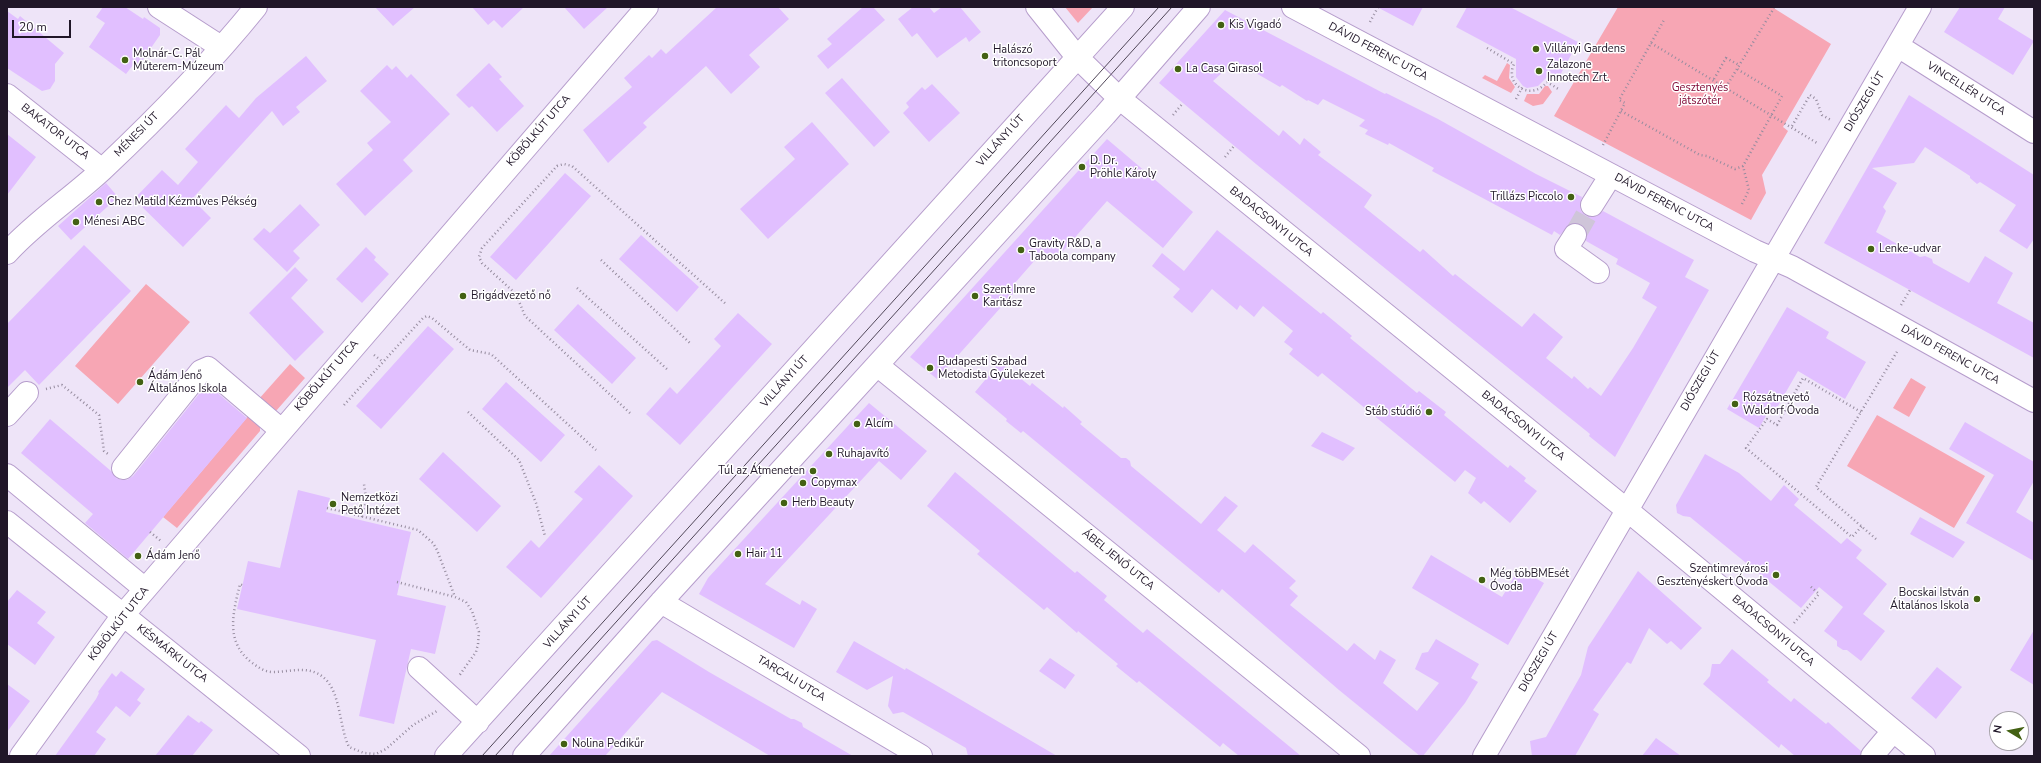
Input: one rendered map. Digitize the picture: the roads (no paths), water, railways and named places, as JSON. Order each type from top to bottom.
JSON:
[{"type":"street","points":[[159,7],[221,47]]},
{"type":"street","name":"MÉNESI ÚT","points":[[7,253],[38,223],[102,170],[162,110],[256,7]]},
{"type":"street","name":"KÖBÖLKÚT UTCA","points":[[21,756],[123,616],[145,589],[647,7]]},
{"type":"street","name":"BADACSONYI UTCA","points":[[1037,7],[1077,56],[1119,98],[1627,510],[1924,756]]},
{"type":"street","name":"VILLÁNYI ÚT","points":[[446,756],[1077,56],[1123,7]]},
{"type":"street","points":[[524,756],[661,602],[1119,98],[1199,7]]},
{"type":"street","name":"DÁVID FERENC UTCA","points":[[1293,7],[1755,251],[1792,267],[2034,401]]},
{"type":"street","name":"DIÓSZEGI ÚT","points":[[1484,756],[1772,258],[1920,7]]},
{"type":"street","name":"VINCELLÉR UTCA","points":[[1898,46],[2034,132]]},
{"type":"street","name":"BAKATOR UTCA","points":[[7,95],[102,170]]},
{"type":"street","points":[[1592,205],[1611,175]]},
{"type":"street","points":[[1574,235],[1566,249],[1598,272]]},
{"type":"street","name":"ÁBEL JENŐ UTCA","points":[[876,365],[1359,756]]},
{"type":"street","points":[[123,468],[202,371],[208,368],[281,430]]},
{"type":"street","points":[[7,415],[27,393]]},
{"type":"street","points":[[7,475],[145,589]]},
{"type":"street","name":"KÉSMÁRKI UTCA","points":[[7,522],[299,756]]},
{"type":"street","name":"TARCALI UTCA","points":[[661,602],[921,756]]},
{"type":"street","points":[[418,668],[478,722]]},
{"type":"street","points":[[1872,756],[1893,731]]},
{"type":"tunnel","points":[[1575,235],[1592,205]]},
{"type":"tram line","points":[[482,756],[1159,7]]},
{"type":"tram line","points":[[495,756],[1172,7]]},
{"type":"place","name":"Kis Vigadó","points":[[1221,25]]},
{"type":"place","name":"Villányi Gardens","points":[[1536,49]]},
{"type":"place","name":"Halászó tritoncsoport","points":[[985,56]]},
{"type":"place","name":"Molnár-C. Pál Műterem-Múzeum","points":[[125,60]]},
{"type":"place","name":"La Casa Girasol","points":[[1178,69]]},
{"type":"place","name":"Zalazone Innotech Zrt.","points":[[1539,71]]},
{"type":"place","name":"D. Dr. Pröhle Károly","points":[[1082,167]]},
{"type":"place","name":"Trillázs Piccolo","points":[[1571,197]]},
{"type":"place","name":"Chez Matild Kézműves Pékség","points":[[99,202]]},
{"type":"place","name":"Ménesi ABC","points":[[76,222]]},
{"type":"place","name":"Lenke-udvar","points":[[1871,249]]},
{"type":"place","name":"Gravity R&D, a Taboola company","points":[[1021,250]]},
{"type":"place","name":"Brigádvezető nő","points":[[463,296]]},
{"type":"place","name":"Szent Imre Karitász","points":[[975,296]]},
{"type":"place","name":"Budapesti Szabad Metodista Gyülekezet","points":[[930,368]]},
{"type":"place","name":"Ádám Jenő Általános Iskola","points":[[140,382]]},
{"type":"place","name":"Rózsátnevető Waldorf Óvoda","points":[[1735,404]]},
{"type":"place","name":"Stáb stúdió","points":[[1429,412]]},
{"type":"place","name":"Alcím","points":[[857,424]]},
{"type":"place","name":"Ruhajavító","points":[[829,454]]},
{"type":"place","name":"Túl az Átmeneten","points":[[813,471]]},
{"type":"place","name":"Copymax","points":[[803,483]]},
{"type":"place","name":"Herb Beauty","points":[[784,503]]},
{"type":"place","name":"Nemzetközi Pető Intézet","points":[[333,504]]},
{"type":"place","name":"Hair 11","points":[[738,554]]},
{"type":"place","name":"Ádám Jenő","points":[[138,556]]},
{"type":"place","name":"Szentimrevárosi Gesztenyéskert Óvoda","points":[[1776,575]]},
{"type":"place","name":"Még töbBMEsét Óvoda","points":[[1482,580]]},
{"type":"place","name":"Bocskai István Általános Iskola","points":[[1977,599]]},
{"type":"place","name":"Nolina Pedikűr","points":[[564,744]]},
{"type":"park label","name":"Gesztenyés játszótér","points":[[1700,94]]}]
